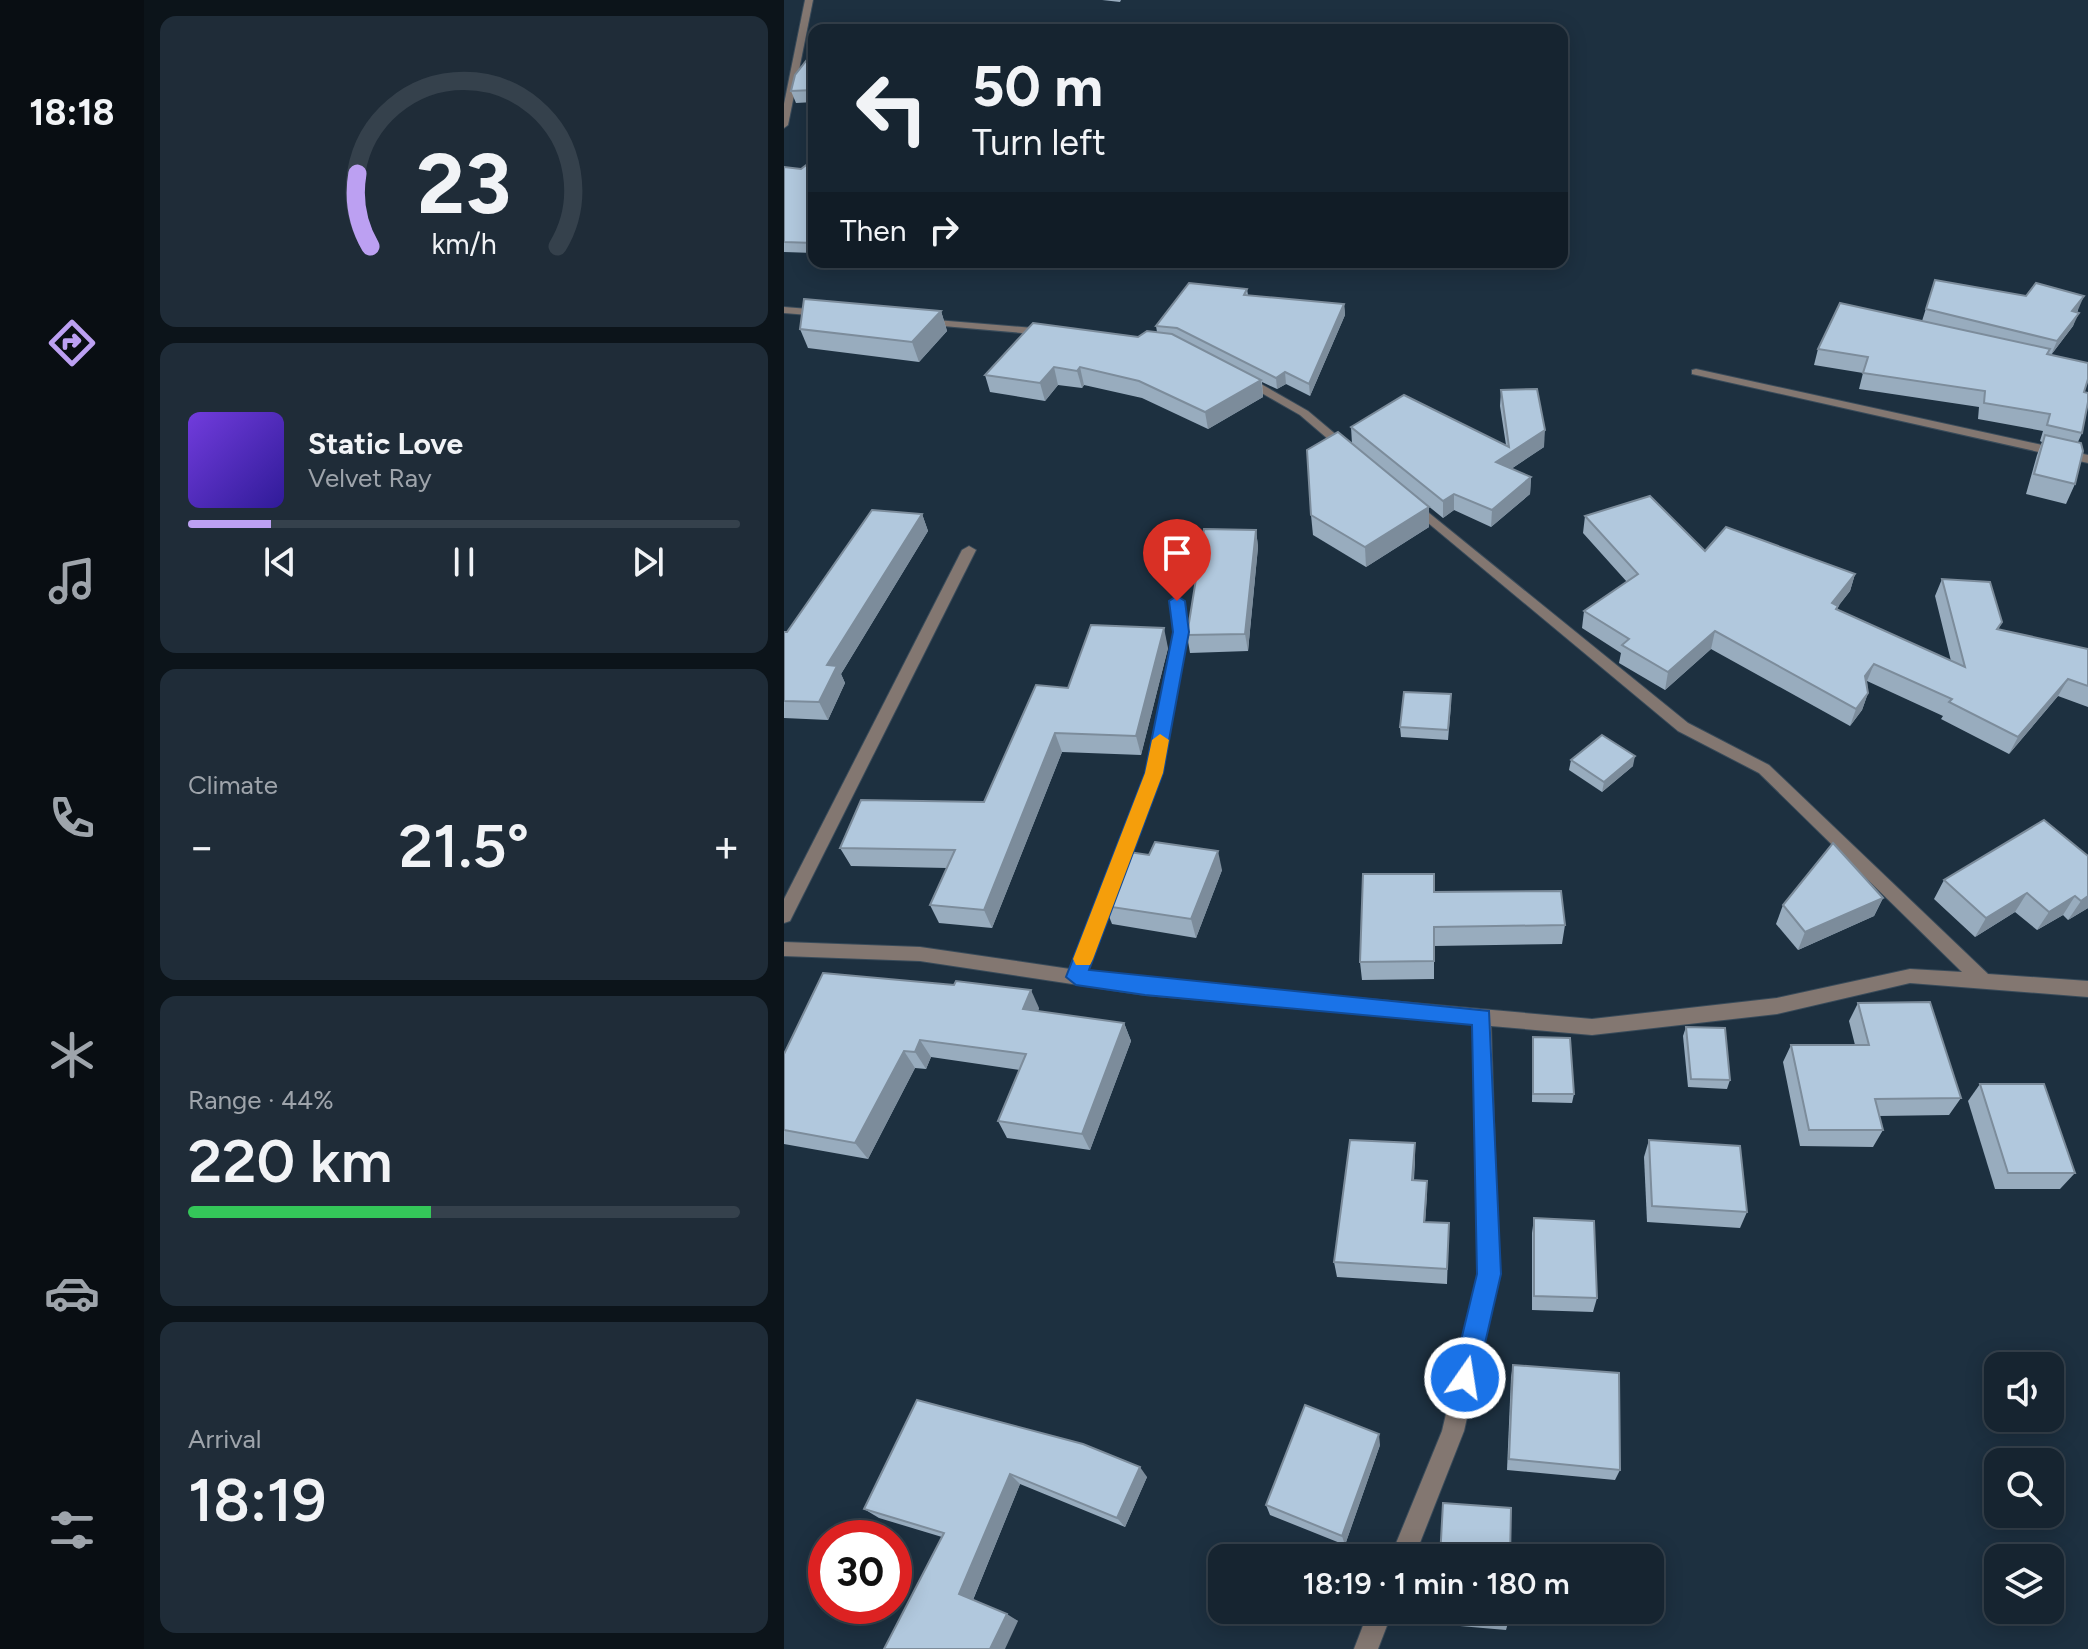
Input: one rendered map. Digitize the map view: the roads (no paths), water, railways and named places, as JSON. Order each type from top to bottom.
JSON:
[{"type":"street","points":[[784,125],[809,0]]},
{"type":"street","points":[[784,310],[832,314]]},
{"type":"street","points":[[912,321],[1055,333]]},
{"type":"street","points":[[1230,370],[1304,413],[1353,454]]},
{"type":"street","points":[[1696,372],[2088,459]]},
{"type":"street","points":[[1402,494],[1683,727],[1764,769],[1983,981]]},
{"type":"street","points":[[784,916],[969,550]]},
{"type":"street","points":[[1076,977],[1154,773],[1181,632],[1177,601]]},
{"type":"street","points":[[784,949],[920,954],[1145,987],[1592,1027],[1777,1006],[1910,976],[2088,989]]},
{"type":"street","points":[[1408,1544],[1453,1431],[1489,1274],[1482,1017]]},
{"type":"street","points":[[1366,1649],[1376,1624]]}]
